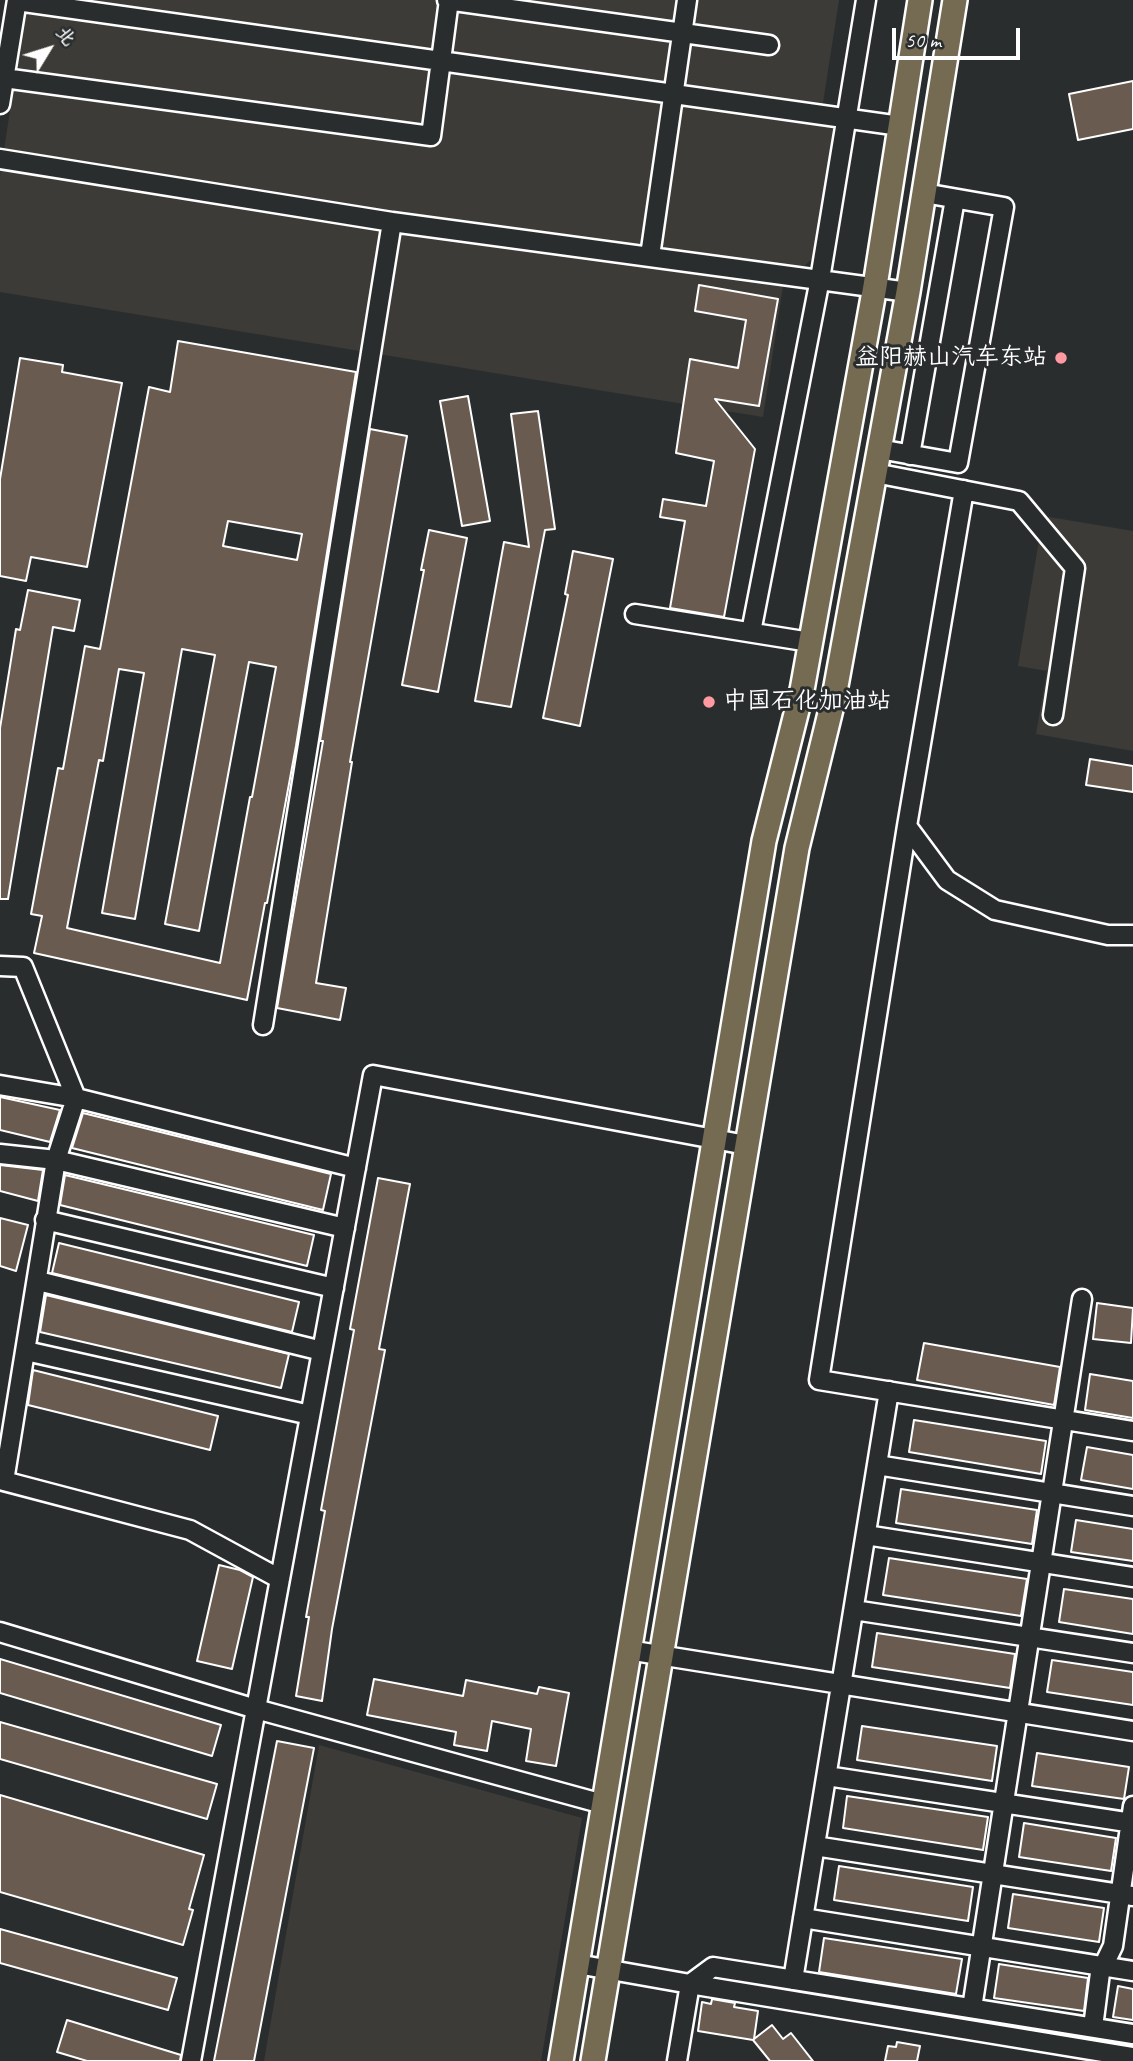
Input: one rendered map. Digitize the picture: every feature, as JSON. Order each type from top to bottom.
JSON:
[{"type":"main road","points":[[561,2061],[764,841],[802,690],[875,286],[920,0]]},
{"type":"main road","points":[[593,2061],[797,848],[834,697],[908,292],[955,0]]},
{"type":"street","points":[[4,78],[431,136],[448,0],[769,45]]},
{"type":"street","points":[[650,256],[687,0]]},
{"type":"street","points":[[751,632],[820,279],[866,0]]},
{"type":"street","points":[[0,104],[17,1],[900,126]]},
{"type":"street","points":[[0,159],[392,222],[908,292]]},
{"type":"street","points":[[879,449],[958,463],[1004,207],[924,193]]},
{"type":"street","points":[[910,455],[955,199]]},
{"type":"street","points":[[263,1025],[392,222]]},
{"type":"street","points":[[875,473],[1019,501],[1075,568],[1053,715]]},
{"type":"street","points":[[964,491],[907,826],[819,1380],[1133,1431]]},
{"type":"street","points":[[635,614],[810,642]]},
{"type":"street","points":[[907,826],[947,880],[995,909],[1108,935],[1133,935]]},
{"type":"street","points":[[0,966],[23,967],[76,1098],[56,1160],[38,1281],[2,1481],[190,1530],[280,1579]]},
{"type":"street","points":[[191,2061],[373,1075],[746,1145]]},
{"type":"street","points":[[0,1085],[76,1098],[356,1168]]},
{"type":"street","points":[[0,1154],[56,1160],[345,1228]]},
{"type":"street","points":[[45,1220],[334,1288]]},
{"type":"street","points":[[38,1281],[322,1351]]},
{"type":"street","points":[[972,2008],[1082,1299]]},
{"type":"street","points":[[26,1351],[310,1415]]},
{"type":"street","points":[[793,1980],[889,1391]]},
{"type":"street","points":[[877,1465],[1133,1506]]},
{"type":"street","points":[[866,1535],[1133,1577]]},
{"type":"street","points":[[854,1610],[1133,1653]]},
{"type":"street","points":[[0,1632],[256,1709],[603,1804]]},
{"type":"street","points":[[628,1650],[1133,1731]]},
{"type":"street","points":[[827,1776],[1003,1803],[1132,1817],[1127,1895],[1113,1946],[1100,1973],[1093,2027]]},
{"type":"street","points":[[815,1846],[1127,1895]]},
{"type":"street","points":[[803,1918],[1133,1970]]},
{"type":"street","points":[[577,1964],[1133,2057]]},
{"type":"street","points":[[677,2061],[690,1984],[713,1967],[1133,2034]]},
{"type":"shaded area","points":[[27,0],[839,0],[822,109],[838,112],[813,258],[783,286],[763,417],[0,292],[0,176]]},
{"type":"shaded area","points":[[1043,516],[1133,531],[1133,751],[1036,734],[1047,671],[1018,666]]},
{"type":"shaded area","points":[[319,1745],[582,1818],[541,2061],[264,2061]]},
{"type":"building","points":[[1133,81],[1133,129],[1078,140],[1069,94]]},
{"type":"building","points":[[699,285],[778,299],[759,406],[715,399],[755,449],[724,617],[670,608],[685,521],[660,517],[663,499],[706,506],[714,461],[676,453],[690,359],[738,368],[746,320],[695,311]]},
{"type":"building","points":[[178,341],[356,372],[296,746],[247,1000],[34,953],[42,916],[31,914],[58,768],[63,769],[85,646],[100,649],[149,387],[170,392]],"holes":[[[228,521],[302,534],[297,560],[223,546]],[[182,649],[215,655],[165,924],[199,931],[249,662],[276,667],[220,963],[67,928],[99,760],[103,761],[119,669],[144,673],[102,913],[135,919]]]},
{"type":"building","points":[[20,358],[63,365],[62,372],[122,383],[87,567],[31,557],[26,581],[0,576],[0,479]]},
{"type":"building","points":[[468,396],[490,521],[462,526],[440,401]]},
{"type":"building","points":[[538,411],[555,529],[545,530],[511,707],[475,701],[504,542],[529,547],[511,414]]},
{"type":"building","points":[[370,429],[407,436],[350,762],[316,983],[346,988],[340,1020],[277,1008],[323,741],[320,741]]},
{"type":"building","points":[[429,530],[467,538],[438,692],[402,685]]},
{"type":"building","points":[[573,551],[613,559],[580,726],[543,718],[568,595],[565,594]]},
{"type":"building","points":[[28,590],[80,600],[74,631],[53,627],[8,899],[0,899],[0,728],[16,629],[20,630]]},
{"type":"building","points":[[1090,759],[1133,766],[1133,792],[1086,785]]},
{"type":"building","points":[[0,1097],[60,1110],[50,1142],[0,1130]]},
{"type":"building","points":[[83,1113],[331,1174],[323,1210],[72,1148]]},
{"type":"building","points":[[0,1165],[43,1170],[38,1201],[0,1191]]},
{"type":"building","points":[[65,1175],[314,1235],[307,1266],[60,1205]]},
{"type":"building","points":[[378,1178],[410,1184],[379,1349],[385,1350],[332,1629],[322,1701],[296,1696],[309,1617],[306,1617],[325,1511],[321,1510]]},
{"type":"building","points":[[0,1218],[28,1225],[16,1271],[0,1266]]},
{"type":"building","points":[[59,1243],[299,1302],[292,1332],[52,1273]]},
{"type":"building","points":[[46,1295],[289,1354],[281,1388],[40,1332]]},
{"type":"building","points":[[1097,1303],[1133,1308],[1131,1343],[1093,1339]]},
{"type":"building","points":[[924,1343],[1060,1367],[1054,1405],[917,1380]]},
{"type":"building","points":[[33,1370],[218,1416],[210,1450],[28,1405]]},
{"type":"building","points":[[1090,1374],[1133,1381],[1133,1418],[1085,1410]]},
{"type":"building","points":[[914,1420],[1046,1441],[1041,1474],[909,1452]]},
{"type":"building","points":[[1087,1447],[1133,1455],[1133,1489],[1081,1480]]},
{"type":"building","points":[[901,1489],[1037,1510],[1032,1544],[896,1523]]},
{"type":"building","points":[[1076,1520],[1133,1529],[1133,1561],[1071,1552]]},
{"type":"building","points":[[889,1558],[1027,1579],[1021,1616],[883,1595]]},
{"type":"building","points":[[219,1565],[240,1570],[253,1577],[232,1669],[197,1661]]},
{"type":"building","points":[[1064,1589],[1133,1599],[1133,1634],[1059,1622]]},
{"type":"building","points":[[877,1633],[1015,1654],[1010,1688],[872,1667]]},
{"type":"building","points":[[0,1659],[221,1725],[212,1756],[0,1693]]},
{"type":"building","points":[[1052,1660],[1133,1672],[1133,1705],[1047,1692]]},
{"type":"building","points":[[374,1679],[463,1696],[466,1680],[537,1694],[539,1687],[569,1693],[556,1766],[526,1761],[531,1729],[492,1721],[487,1751],[454,1745],[456,1732],[367,1715]]},
{"type":"building","points":[[0,1722],[217,1784],[207,1819],[0,1759]]},
{"type":"building","points":[[862,1726],[997,1746],[992,1781],[857,1760]]},
{"type":"building","points":[[277,1741],[314,1748],[254,2061],[214,2061]]},
{"type":"building","points":[[1037,1753],[1129,1767],[1124,1799],[1032,1786]]},
{"type":"building","points":[[0,1795],[204,1855],[189,1909],[193,1910],[183,1945],[0,1892]]},
{"type":"building","points":[[847,1796],[988,1817],[983,1850],[843,1828]]},
{"type":"building","points":[[1024,1823],[1116,1838],[1111,1871],[1019,1857]]},
{"type":"building","points":[[839,1866],[973,1887],[968,1921],[834,1900]]},
{"type":"building","points":[[1013,1894],[1104,1908],[1099,1942],[1008,1928]]},
{"type":"building","points":[[0,1929],[177,1978],[168,2010],[0,1963]]},
{"type":"building","points":[[824,1938],[962,1959],[956,1994],[819,1972]]},
{"type":"building","points":[[999,1964],[1088,1978],[1084,2011],[994,1998]]},
{"type":"building","points":[[1118,1986],[1133,1989],[1133,2020],[1113,2017]]},
{"type":"building","points":[[712,1999],[735,2003],[734,2007],[758,2011],[754,2039],[772,2025],[783,2039],[791,2033],[813,2061],[770,2061],[753,2040],[698,2031],[702,2002],[711,2004]]},
{"type":"building","points":[[67,2020],[181,2055],[180,2061],[87,2061],[57,2052]]},
{"type":"building","points":[[897,2042],[920,2046],[917,2061],[885,2061],[888,2046],[896,2047]]},
{"type":"place","name":"益阳赫山汽车东站","points":[[1061,358]]},
{"type":"place","name":"中国石化加油站","points":[[709,702]]}]
